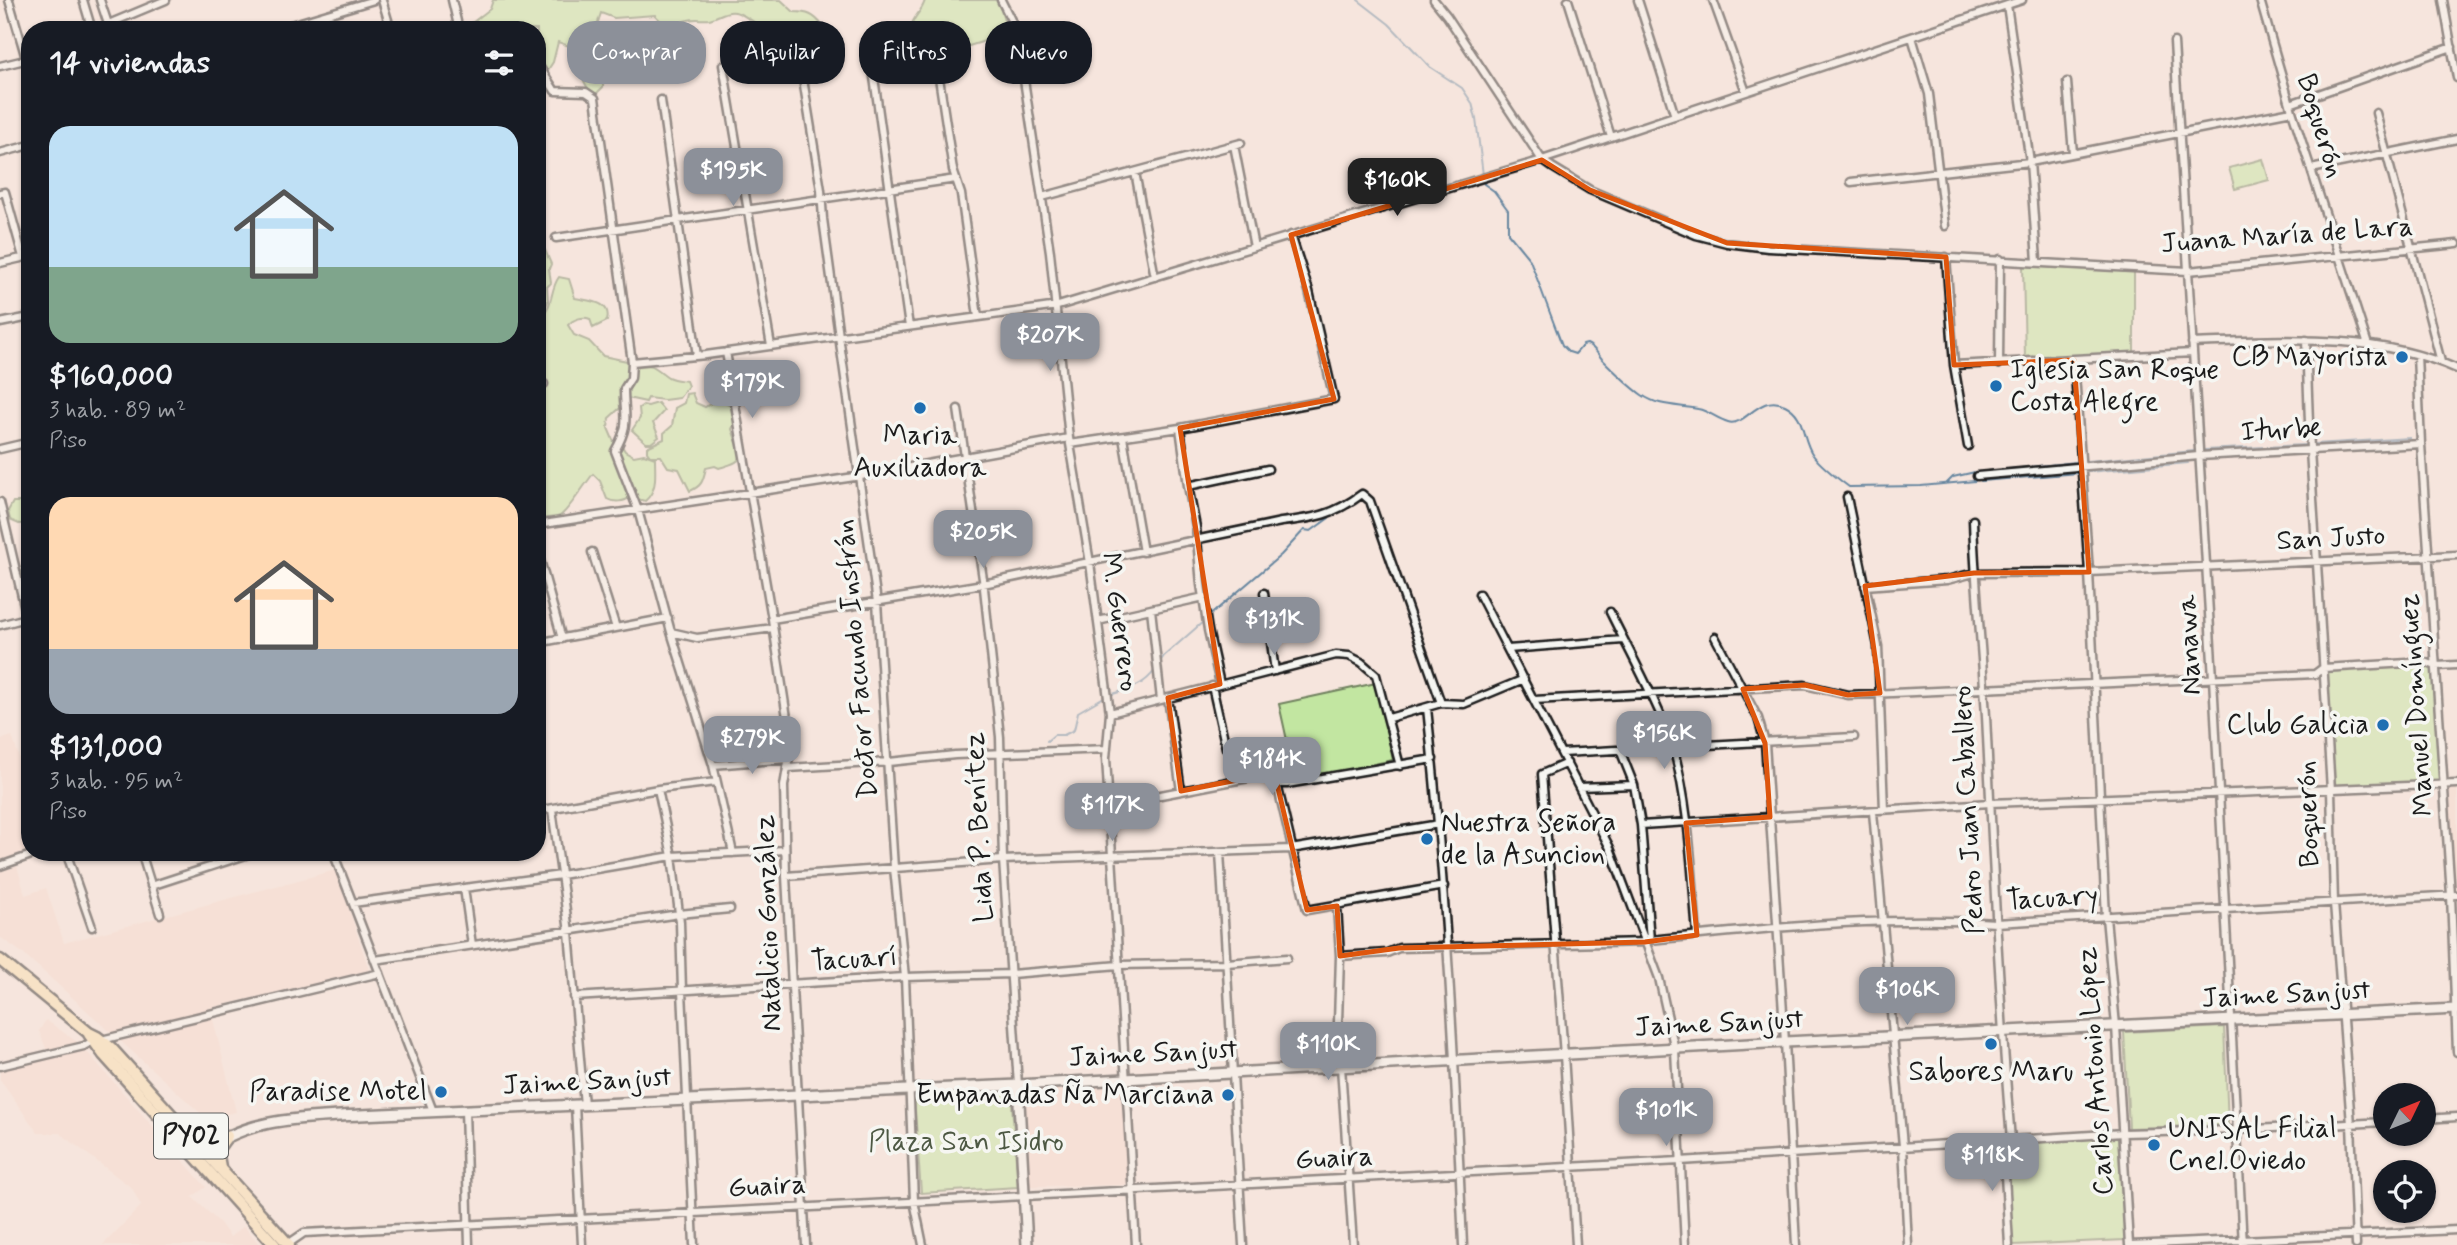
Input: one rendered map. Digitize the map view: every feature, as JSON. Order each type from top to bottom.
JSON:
[{"type":"main road","name":"PY02","points":[[0,961],[94,1038],[177,1119],[201,1155],[224,1174],[288,1245]]},
{"type":"main road","name":"Jaime Sanjust","points":[[201,1155],[227,1136],[278,1122],[305,1118],[1018,1085],[1785,1042],[2456,1009]]},
{"type":"main road","name":"PY02","points":[[94,1038],[201,1155],[275,1245]]},
{"type":"main road","name":"Lida P. Benítez","points":[[1018,1085],[1027,1245]]},
{"type":"main road","points":[[177,1119],[184,1127],[200,1135],[210,1138],[227,1136]]},
{"type":"main road","points":[[224,1174],[219,1165],[217,1150],[227,1136]]},
{"type":"street","points":[[9,0],[21,37]]},
{"type":"street","points":[[83,0],[90,21]]},
{"type":"street","points":[[100,0],[107,21]]},
{"type":"street","points":[[115,21],[166,0]]},
{"type":"street","points":[[306,21],[374,0]]},
{"type":"street","points":[[382,0],[388,21]]},
{"type":"street","points":[[452,0],[457,21]]},
{"type":"street","name":"M. Guerrero","points":[[1001,0],[1015,28],[1042,197],[1058,306],[1070,441],[1110,713],[1107,750],[1109,804],[1136,1245]]},
{"type":"street","points":[[1433,0],[1447,16],[1542,160]]},
{"type":"street","points":[[1568,0],[1611,137]]},
{"type":"street","points":[[1638,0],[1675,116]]},
{"type":"street","points":[[1713,0],[1746,92]]},
{"type":"street","points":[[632,362],[698,356],[1058,306],[1542,160],[2022,0]]},
{"type":"street","name":"Boquerón","points":[[2260,0],[2368,345]]},
{"type":"street","points":[[2443,0],[2457,78]]},
{"type":"street","points":[[2007,5],[2030,162],[2037,261]]},
{"type":"street","points":[[1912,37],[1929,94],[1945,226]]},
{"type":"street","name":"Nanawa","points":[[2174,42],[2213,678],[2243,1242]]},
{"type":"street","points":[[1851,182],[2030,162],[2179,134],[2292,108],[2452,47]]},
{"type":"street","points":[[0,66],[21,61]]},
{"type":"street","points":[[546,77],[555,91],[586,92],[595,98],[632,362],[631,378],[624,389],[627,412],[624,435],[615,451],[638,510],[671,632],[713,765],[733,853]]},
{"type":"street","points":[[2067,82],[2073,153]]},
{"type":"street","points":[[726,84],[771,346]]},
{"type":"street","name":"Doctor Facundo Insfrán","points":[[804,84],[877,602],[894,868],[905,978],[914,1201],[923,1245]]},
{"type":"street","points":[[874,84],[909,327]]},
{"type":"street","points":[[940,84],[956,180],[961,194],[978,317]]},
{"type":"street","points":[[661,100],[698,356]]},
{"type":"street","points":[[2376,113],[2441,362]]},
{"type":"street","points":[[2311,169],[2457,139]]},
{"type":"street","points":[[1042,197],[1237,144],[1254,247]]},
{"type":"street","points":[[0,153],[21,147]]},
{"type":"street","name":"Juana María de Lara","points":[[1542,160],[1590,190],[1696,235],[1727,243],[1768,248],[2188,271],[2457,244]]},
{"type":"street","points":[[1135,172],[1155,277]]},
{"type":"street","points":[[556,238],[956,180]]},
{"type":"street","points":[[0,193],[5,192],[21,239]]},
{"type":"street","points":[[546,524],[1070,441],[1123,437],[1180,428],[1334,399],[1309,291],[1291,235]]},
{"type":"street","points":[[1946,257],[1954,365],[1968,446]]},
{"type":"street","points":[[0,263],[21,258]]},
{"type":"street","points":[[1999,364],[2000,259]]},
{"type":"street","points":[[0,323],[21,319]]},
{"type":"street","points":[[2192,343],[2306,340],[2368,345],[2417,355],[2457,369]]},
{"type":"street","name":"Boquerón","points":[[2306,340],[2330,790],[2333,903],[2351,1124],[2356,1245]]},
{"type":"street","name":"Natalicio González","points":[[726,352],[791,744],[784,786],[785,849],[806,1245]]},
{"type":"street","points":[[1954,365],[2193,353]]},
{"type":"street","name":"Manuel Domínguez","points":[[2417,355],[2420,444],[2443,785],[2454,895],[2457,1052]]},
{"type":"street","name":"Carlos Antonio López","points":[[2074,360],[2090,572],[2106,917],[2130,1245]]},
{"type":"street","name":"Lida P. Benítez","points":[[957,409],[983,584],[1000,754],[1003,860],[1018,1085]]},
{"type":"street","points":[[1180,428],[1227,748]]},
{"type":"street","points":[[1123,437],[1143,552]]},
{"type":"street","points":[[0,449],[21,444]]},
{"type":"street","name":"Iturbe","points":[[1977,476],[2199,456],[2420,444]]},
{"type":"street","points":[[1188,486],[1268,469]]},
{"type":"street","points":[[772,619],[983,584],[1090,564],[1281,522],[1319,518],[1343,508],[1362,494],[1370,501],[1441,703]]},
{"type":"street","points":[[1847,497],[1878,646],[1884,810]]},
{"type":"street","points":[[0,502],[21,585]]},
{"type":"street","name":"Pedro Juan Caballero","points":[[1973,520],[2002,1031],[2011,1140]]},
{"type":"street","points":[[592,552],[616,628]]},
{"type":"street","name":"San Justo","points":[[1866,586],[1947,580],[1974,573],[2090,572],[2457,555]]},
{"type":"street","points":[[546,581],[562,639]]},
{"type":"street","points":[[1264,593],[1275,671]]},
{"type":"street","points":[[1479,594],[1611,848],[1660,978],[1675,1050],[1685,1245]]},
{"type":"street","points":[[1098,621],[1203,597]]},
{"type":"street","points":[[1151,610],[1157,664],[1181,791]]},
{"type":"street","points":[[1610,612],[1672,748],[1686,823],[1698,935]]},
{"type":"street","points":[[546,642],[668,618]]},
{"type":"street","points":[[0,625],[21,619]]},
{"type":"street","points":[[671,632],[697,638],[773,628]]},
{"type":"street","points":[[1715,637],[1758,718],[1765,743],[1796,1245]]},
{"type":"street","points":[[1508,649],[1623,640]]},
{"type":"street","points":[[1110,713],[1336,655],[1349,656],[1376,675],[1400,766]]},
{"type":"street","points":[[1534,699],[1805,685],[1848,695],[2315,674],[2323,668],[2425,662],[2436,666],[2457,665]]},
{"type":"street","points":[[1389,719],[1441,703],[1464,704],[1524,679]]},
{"type":"street","points":[[1427,708],[1448,946],[1463,1245]]},
{"type":"street","points":[[1562,753],[1854,737]]},
{"type":"street","points":[[788,768],[955,755],[1107,750]]},
{"type":"street","points":[[1620,750],[1634,785],[1641,825],[1648,941]]},
{"type":"street","points":[[713,765],[789,759]]},
{"type":"street","points":[[1277,784],[1433,759]]},
{"type":"street","points":[[1567,764],[1542,774],[1576,1245]]},
{"type":"street","points":[[1109,804],[1264,775],[1277,784],[1307,910],[1444,887]]},
{"type":"street","points":[[546,810],[658,789],[716,782]]},
{"type":"street","points":[[1641,825],[1990,803],[2457,784]]},
{"type":"street","points":[[1579,787],[1634,785]]},
{"type":"street","points":[[658,789],[672,856],[679,914],[694,1245]]},
{"type":"street","points":[[552,809],[569,932],[574,998],[582,1245]]},
{"type":"street","points":[[1872,812],[1894,1037],[1908,1245]]},
{"type":"street","points":[[786,876],[1003,860],[1291,849],[1439,824]]},
{"type":"street","points":[[353,904],[561,875],[672,856],[785,849]]},
{"type":"street","points":[[1220,852],[1243,1245]]},
{"type":"street","points":[[0,866],[21,859]]},
{"type":"street","points":[[69,861],[92,927]]},
{"type":"street","points":[[144,861],[160,914]]},
{"type":"street","points":[[151,886],[227,861]]},
{"type":"street","points":[[336,861],[433,1111]]},
{"type":"street","points":[[464,888],[471,944]]},
{"type":"street","name":"Tacuary","points":[[1340,956],[1387,953],[1399,948],[1648,941],[1776,927],[1883,922],[1996,923],[2454,895]]},
{"type":"street","points":[[1337,906],[1340,956],[1338,1022],[1353,1245]]},
{"type":"street","points":[[375,960],[679,914],[730,909]]},
{"type":"street","name":"Tacuarí","points":[[574,998],[1011,974],[1119,965],[1227,963],[1287,958]]},
{"type":"street","points":[[0,1066],[85,1046],[94,1038],[380,973]]},
{"type":"street","points":[[465,1110],[469,1245]]},
{"type":"street","points":[[2436,1118],[2457,1117]]},
{"type":"street","name":"Guaira","points":[[288,1245],[304,1233],[1681,1161],[2123,1133],[2373,1123]]},
{"type":"street","points":[[2003,1140],[2009,1245]]},
{"type":"street","points":[[2130,1245],[2243,1242],[2457,1230]]},
{"type":"highlighted area","points":[[1542,160],[1590,190],[1727,243],[1946,257],[1954,365],[2074,360],[2089,572],[1974,573],[1865,586],[1880,693],[1848,695],[1805,685],[1743,689],[1765,743],[1770,817],[1686,823],[1697,935],[1645,942],[1399,948],[1340,956],[1337,906],[1307,910],[1277,784],[1268,774],[1181,791],[1168,698],[1220,684],[1180,428],[1334,399],[1291,235]]},
{"type":"shaded area","points":[[12,736],[21,763],[21,854],[0,861],[0,740]]},
{"type":"shaded area","points":[[2446,788],[2457,788],[2457,890],[2453,891]]},
{"type":"shaded area","points":[[17,866],[25,895],[46,888],[64,943],[336,870],[369,970],[210,1008],[236,1112],[206,1118],[24,954],[0,937],[0,872]]},
{"type":"shaded area","points":[[46,1020],[80,1044],[206,1187],[192,1197],[220,1223],[230,1237],[244,1226],[260,1245],[103,1245],[141,1206],[132,1188],[60,1133],[38,1133],[0,1080],[0,1070],[50,1058],[39,1031]]},
{"type":"shaded area","points":[[1121,1085],[1128,1185],[1030,1186],[1025,1090]]},
{"type":"green space","points":[[493,0],[781,0],[794,12],[810,15],[818,21],[753,21],[735,12],[709,19],[685,21],[661,21],[655,15],[614,18],[601,13],[598,21],[567,21],[567,45],[558,42],[553,62],[546,73],[546,21],[474,21],[490,9]]},
{"type":"green space","points":[[925,0],[998,0],[1004,21],[985,21],[985,41],[971,45],[971,21],[914,21]]},
{"type":"green space","points":[[586,84],[603,84],[595,95]]},
{"type":"green space","points":[[2263,159],[2269,180],[2235,189],[2229,168]]},
{"type":"green space","points":[[546,252],[551,264],[551,283],[547,287],[546,306]]},
{"type":"green space","points":[[2023,266],[2134,272],[2134,354],[2025,358]]},
{"type":"green space","points":[[559,277],[569,279],[575,298],[598,303],[608,314],[607,321],[593,328],[590,319],[573,321],[568,325],[574,335],[589,341],[603,356],[627,361],[635,367],[651,366],[670,378],[686,381],[688,386],[679,398],[648,398],[646,402],[619,398],[620,408],[609,418],[608,428],[614,442],[620,443],[625,451],[634,456],[644,454],[655,458],[654,487],[645,501],[630,497],[619,501],[607,499],[600,481],[593,474],[572,503],[560,516],[546,518],[546,312]]},
{"type":"green space","points":[[692,393],[696,403],[705,407],[718,399],[735,410],[736,418],[732,429],[743,452],[740,459],[734,463],[719,468],[706,468],[701,482],[690,491],[679,469],[668,467],[661,456],[650,456],[647,447],[664,439],[664,433],[672,426],[675,408],[684,403],[686,394]]},
{"type":"green space","points":[[658,403],[664,411],[653,423],[659,437],[646,443],[632,430],[640,418],[639,408]]},
{"type":"green space","points":[[13,502],[21,502],[21,524],[10,520],[8,511]]},
{"type":"green space","points":[[21,572],[21,599],[16,585],[16,575]]},
{"type":"green space","name":"Club Galicia","points":[[2425,665],[2433,668],[2440,780],[2334,787],[2327,670]]},
{"type":"green space","points":[[1376,683],[1393,760],[1296,781],[1279,704]]},
{"type":"green space","points":[[2224,1027],[2228,1125],[2129,1128],[2124,1032]]},
{"type":"green space","name":"Plaza San Isidro","points":[[1011,1091],[1018,1187],[921,1193],[914,1096]]},
{"type":"green space","points":[[2118,1137],[2125,1240],[2013,1245],[2007,1144]]},
{"type":"waterway","points":[[1358,0],[1389,24],[1430,67],[1462,88],[1472,103],[1476,119],[1483,175]]},
{"type":"waterway","points":[[1484,181],[1508,210],[1508,233],[1530,260],[1562,345],[1569,352],[1575,354],[1587,344],[1626,382],[1649,399],[1662,404],[1702,410],[1728,422],[1740,420],[1768,403],[1785,405],[1797,415],[1813,455],[1849,487],[1921,486],[1975,481]]},
{"type":"waterway","points":[[2315,444],[2410,438]]},
{"type":"waterway","points":[[2204,450],[2305,445]]},
{"type":"waterway","points":[[2087,461],[2194,451]]},
{"type":"waterway","points":[[1981,472],[2077,462]]},
{"type":"waterway","points":[[2088,472],[2188,463]]},
{"type":"waterway","points":[[1947,483],[1953,477],[1975,472]]},
{"type":"waterway","points":[[1981,481],[2078,473]]},
{"type":"waterway","points":[[1208,617],[1281,555],[1304,530],[1311,531],[1329,518]]},
{"type":"waterway","points":[[1160,662],[1204,621]]},
{"type":"waterway","points":[[1110,695],[1140,684],[1155,670]]},
{"type":"waterway","points":[[1047,741],[1054,735],[1064,735],[1074,730],[1078,712],[1104,697]]},
{"type":"place","name":"CB Mayorista","points":[[2402,357]]},
{"type":"place","name":"Iglesia San Roque Costa Alegre","points":[[1996,386]]},
{"type":"place","name":"Maria Auxiliadora","points":[[920,408]]},
{"type":"place","name":"Club Galicia","points":[[2383,725]]},
{"type":"place","name":"Nuestra Señora de la Asuncion","points":[[1427,839]]},
{"type":"place","name":"Sabores Maru","points":[[1991,1044]]},
{"type":"place","name":"Paradise Motel","points":[[441,1092]]},
{"type":"place","name":"Empanadas Ña Marciana","points":[[1228,1095]]},
{"type":"place","name":"UNISAL Filial Cnel.Oviedo","points":[[2154,1145]]}]
